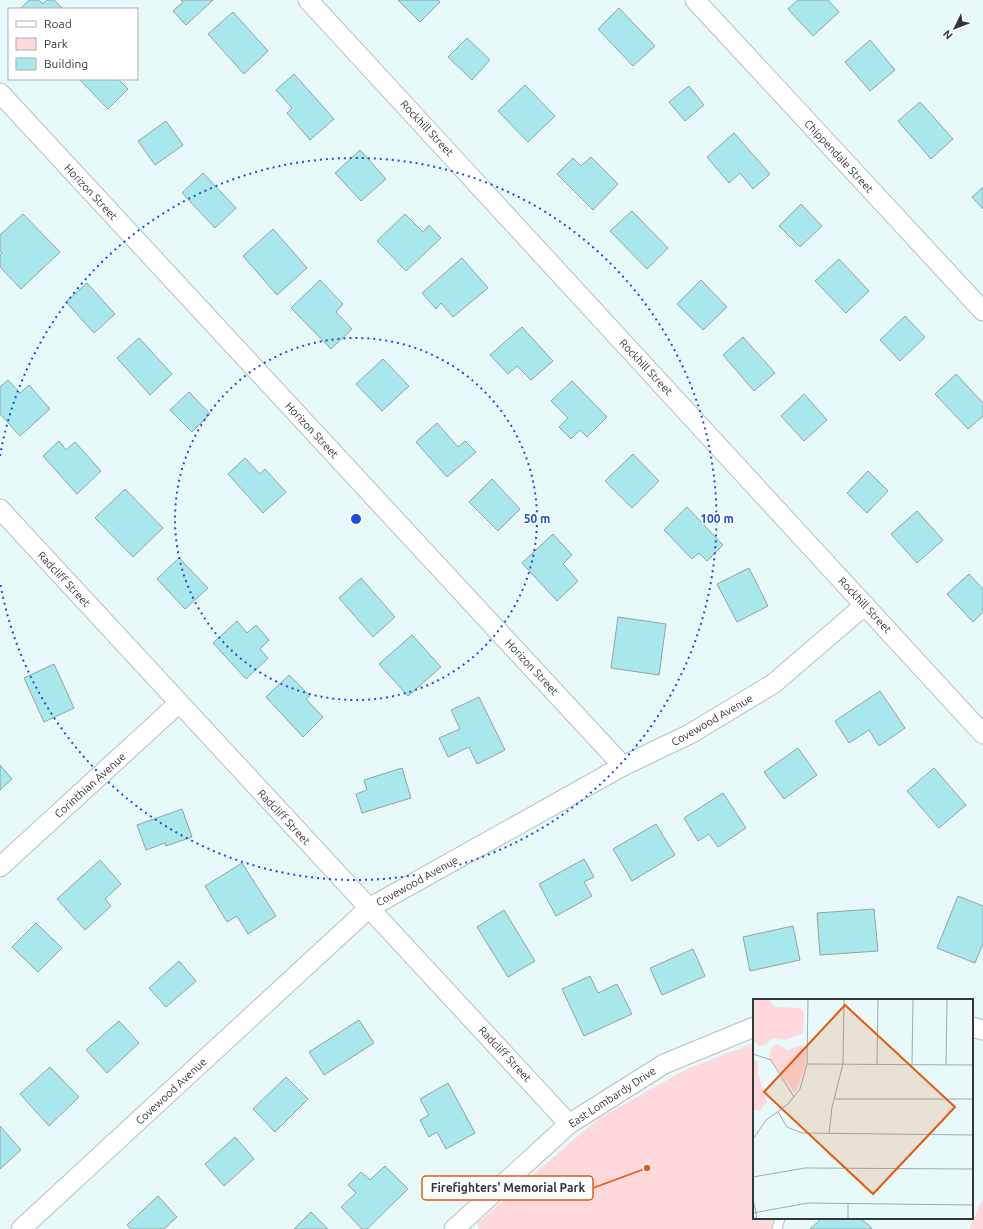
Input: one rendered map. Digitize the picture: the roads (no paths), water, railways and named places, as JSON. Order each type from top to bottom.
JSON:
[{"type":"street","name":"Rockhill Street","points":[[308,0],[983,734]]},
{"type":"street","name":"Chippendale Street","points":[[695,0],[983,311]]},
{"type":"street","name":"Horizon Street","points":[[0,93],[623,766]]},
{"type":"street","name":"Radcliff Street","points":[[0,509],[569,1124]]},
{"type":"street","name":"Covewood Avenue","points":[[21,1229],[369,908],[623,766],[690,734],[773,684],[865,605]]},
{"type":"street","name":"Corinthian Avenue","points":[[0,867],[179,703]]},
{"type":"street","name":"East Lombardy Drive","points":[[454,1229],[569,1124],[664,1064],[753,1027]]},
{"type":"street","points":[[973,1028],[983,1030]]},
{"type":"lane","points":[[778,1229],[780,1219]]},
{"type":"place","name":"Firefighters' Memorial Park","points":[[647,1168]]}]
